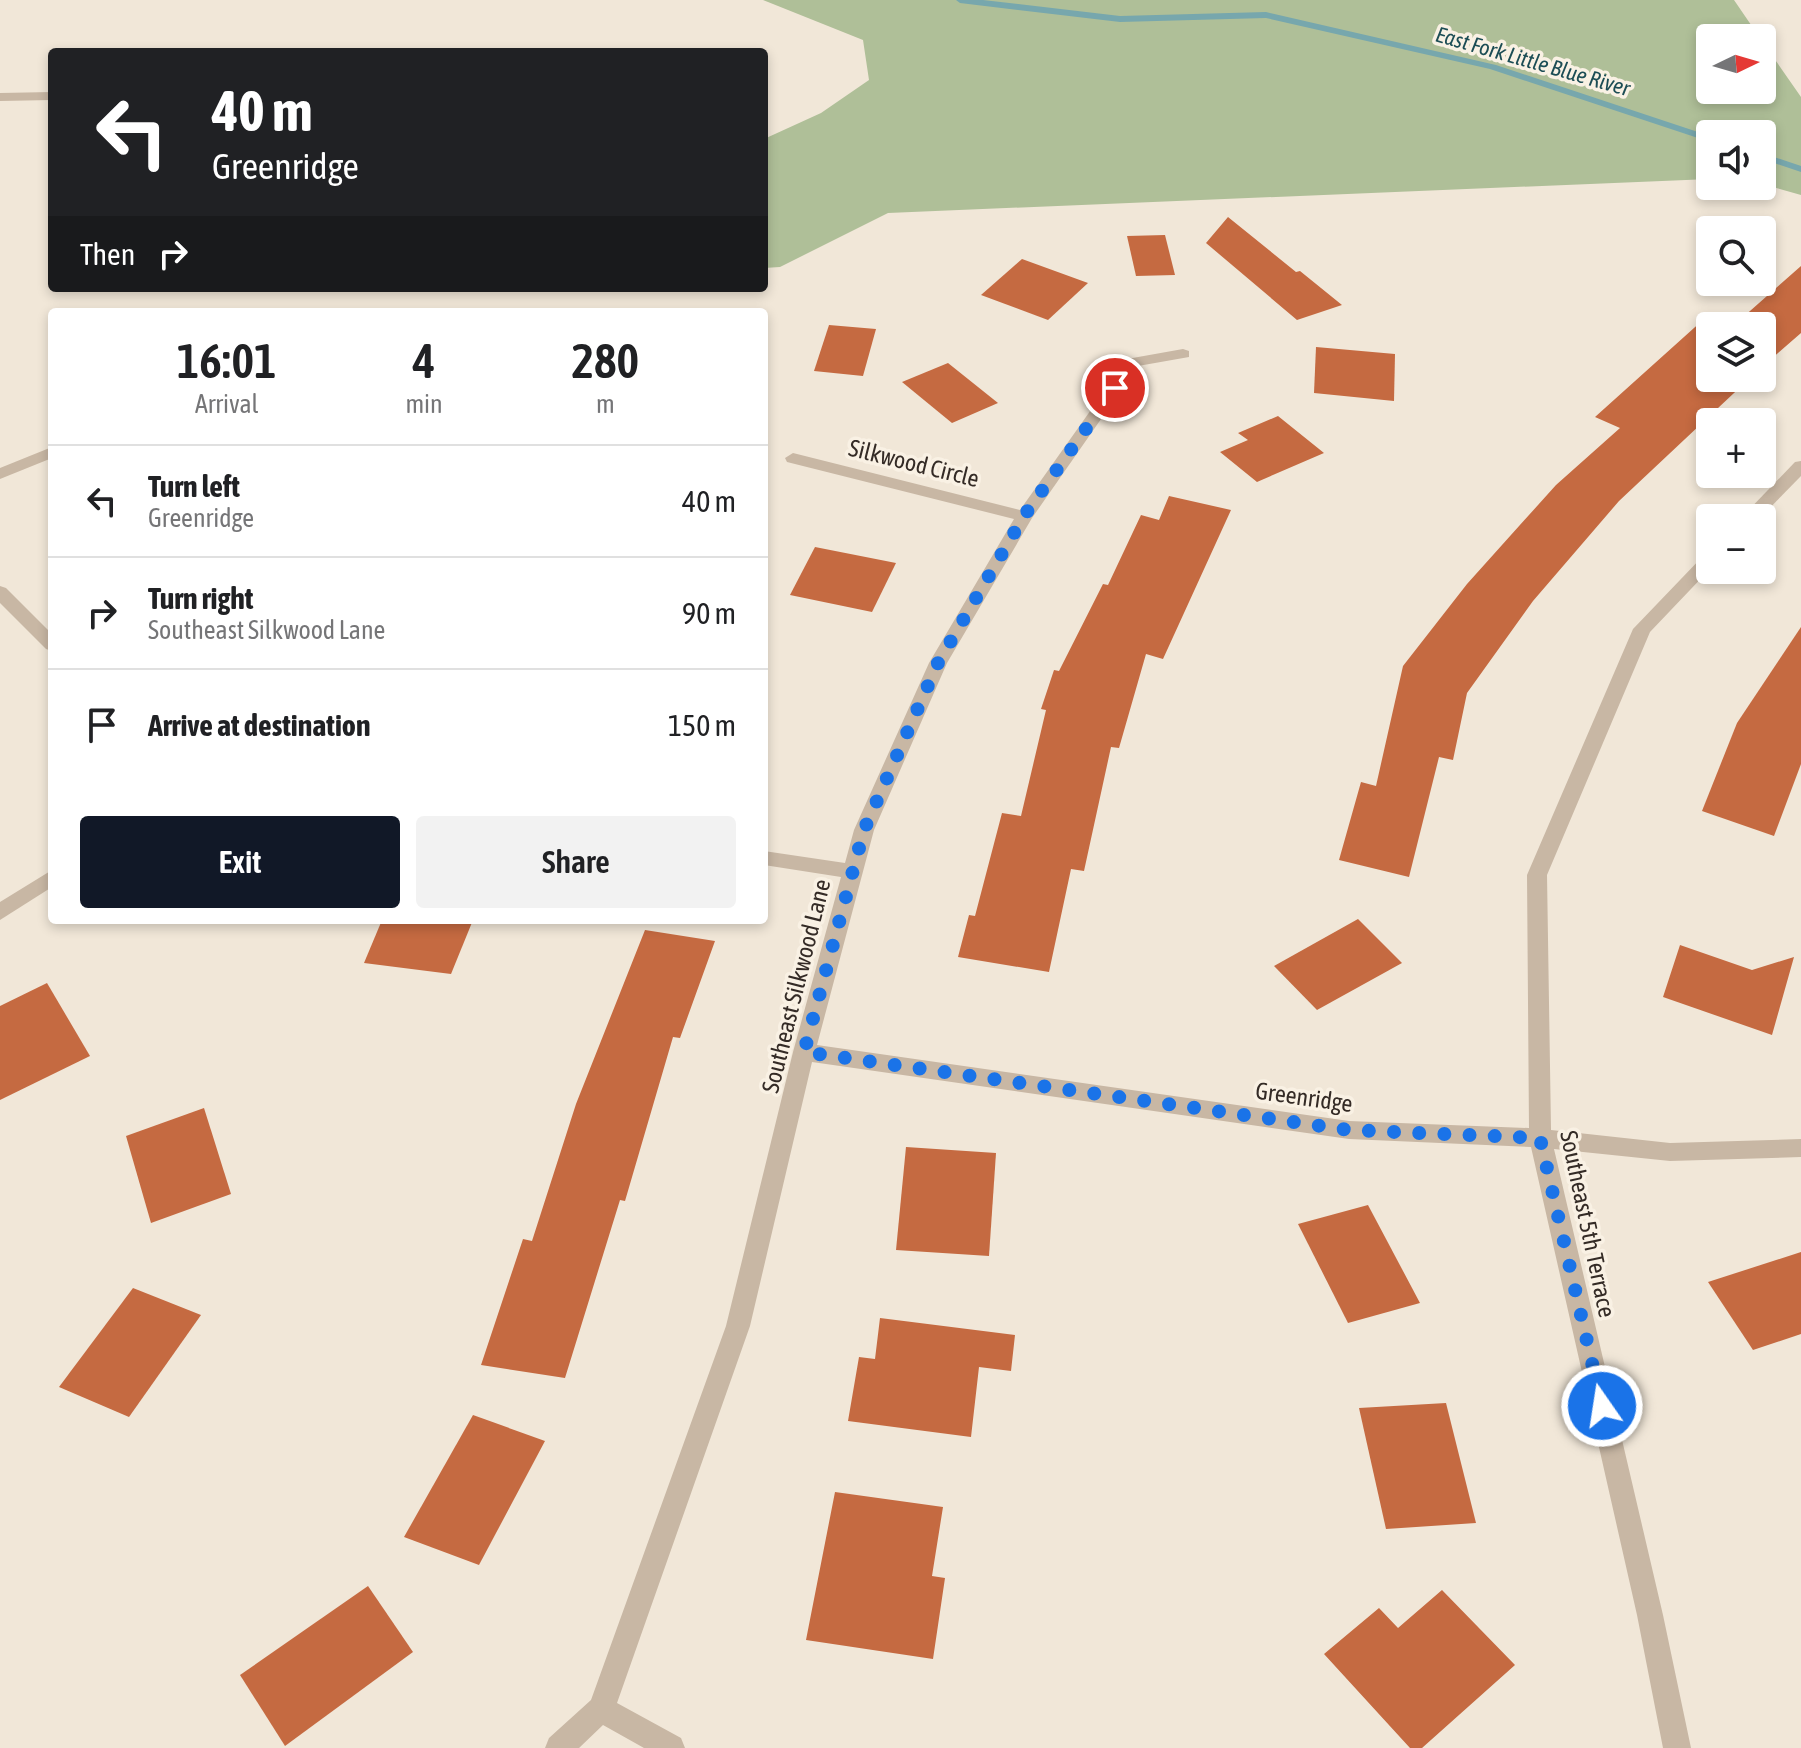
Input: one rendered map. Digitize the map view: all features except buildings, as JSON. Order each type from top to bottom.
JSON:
[{"type":"street","points":[[0,97],[48,96]]},
{"type":"street","name":"Southeast Silkwood Lane","points":[[559,1748],[601,1709],[738,1326],[804,1052],[864,830],[938,663],[1024,516],[1133,362],[1183,354]]},
{"type":"street","points":[[0,474],[48,454]]},
{"type":"street","name":"Silkwood Circle","points":[[793,458],[1024,516]]},
{"type":"street","points":[[1764,504],[1801,466]]},
{"type":"street","name":"Southeast 5th Terrace","points":[[1677,1748],[1650,1615],[1540,1138],[1537,875],[1642,629],[1696,573]]},
{"type":"street","points":[[0,592],[48,641]]},
{"type":"street","points":[[768,859],[852,871]]},
{"type":"street","points":[[0,912],[48,880]]},
{"type":"street","name":"Greenridge","points":[[804,1052],[1349,1130],[1540,1138],[1670,1152],[1801,1148]]},
{"type":"street","points":[[601,1709],[671,1748]]},
{"type":"green space","points":[[763,0],[1734,0],[1750,24],[1696,24],[1696,104],[1776,104],[1776,61],[1801,97],[1801,195],[1776,188],[1776,120],[1696,120],[1696,180],[888,213],[780,267],[768,268],[768,137],[821,113],[869,80],[863,40]]},
{"type":"waterway","name":"East Fork Little Blue River","points":[[960,0],[1120,19],[1266,15],[1493,67],[1696,134]]},
{"type":"waterway","name":"East Fork Little Blue River","points":[[1776,161],[1801,169]]},
{"type":"route","points":[[1115,388],[1024,516],[938,663],[864,830],[804,1052],[1349,1130],[1540,1138],[1602,1406]]}]
